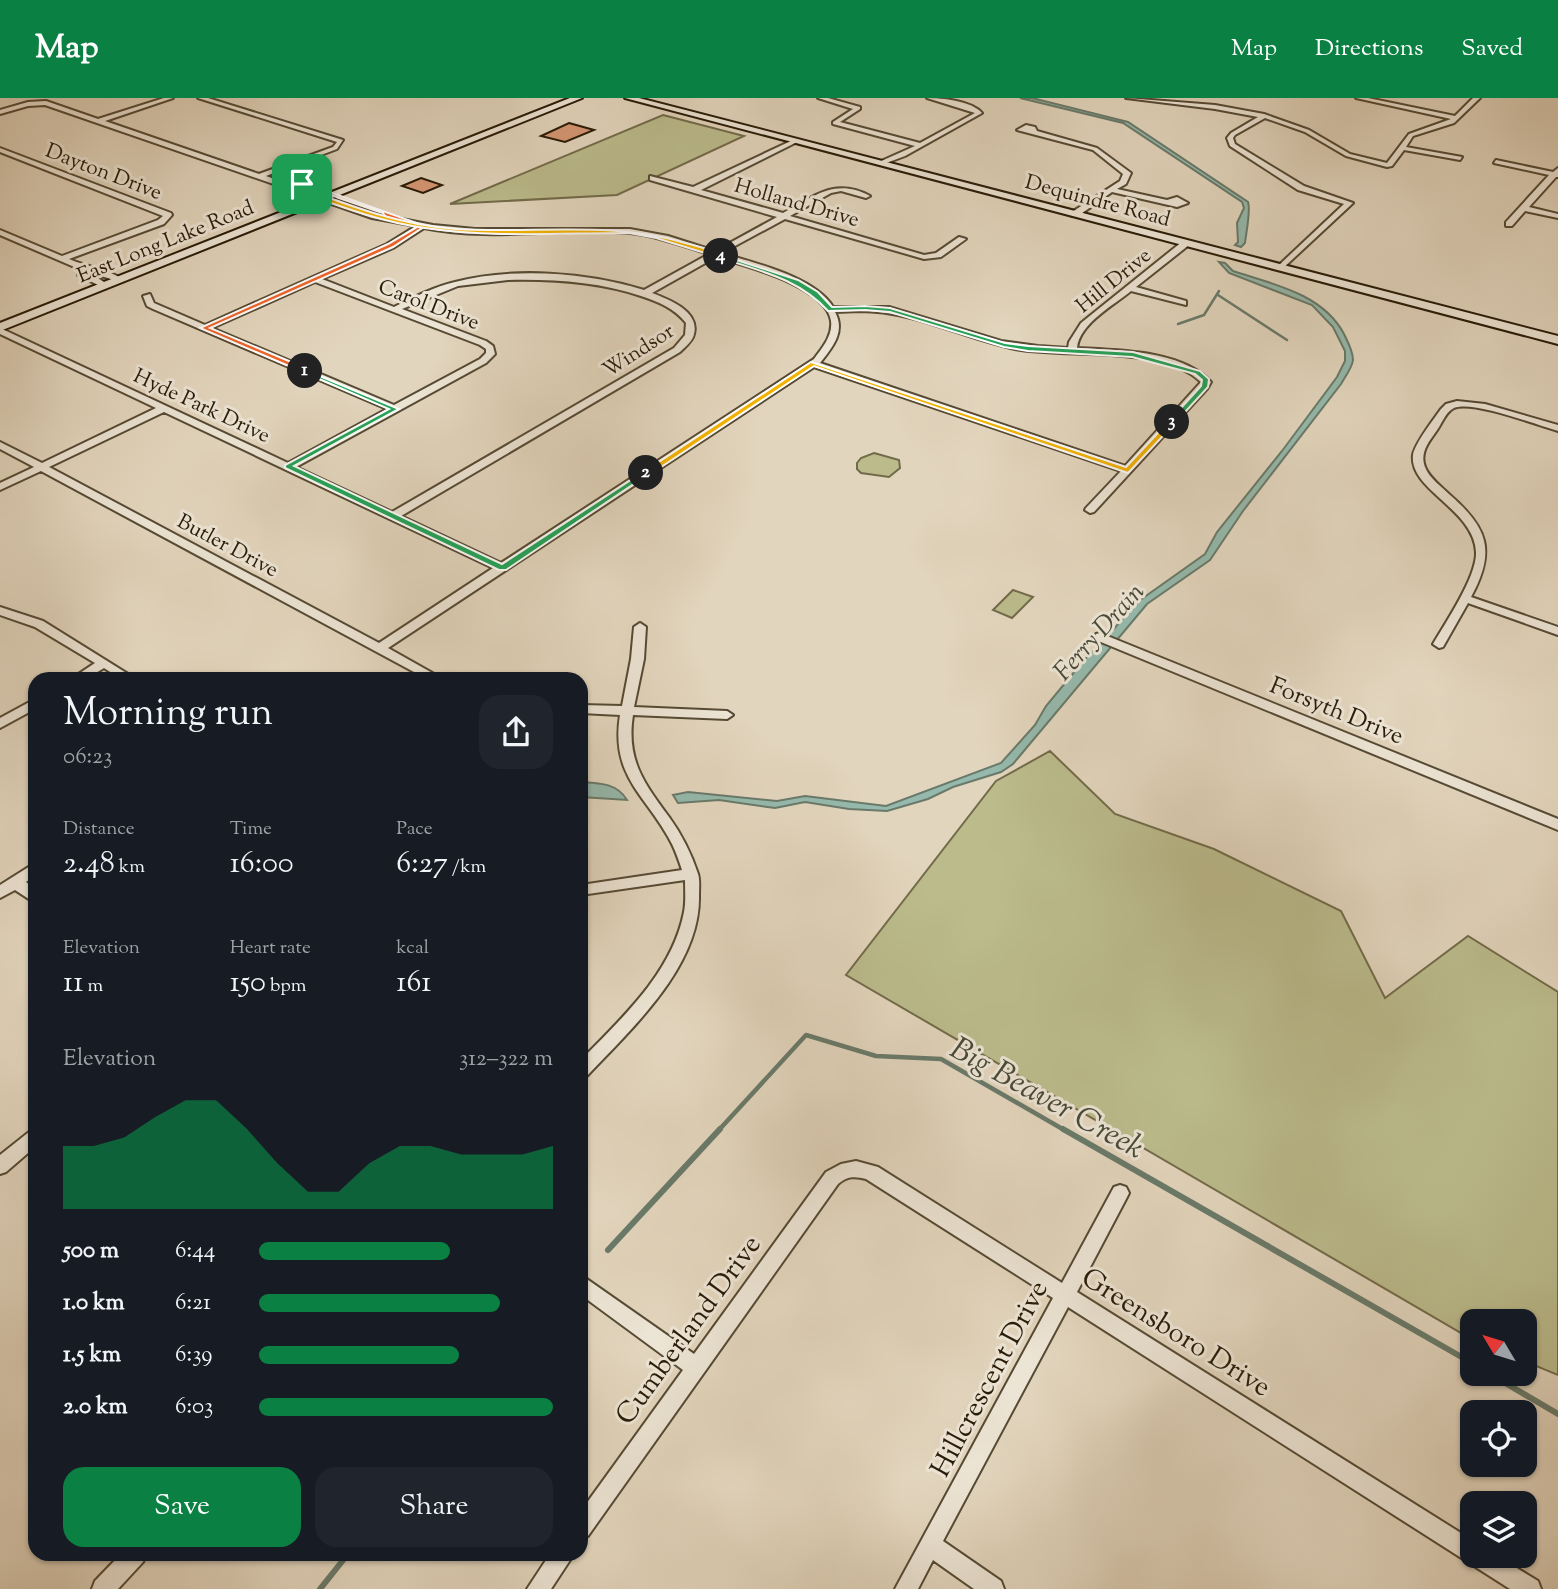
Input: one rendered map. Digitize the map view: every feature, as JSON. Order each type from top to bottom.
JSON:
[{"type":"main road","name":"East Long Lake Road","points":[[0,329],[578,98]]},
{"type":"main road","name":"Dequindre Road","points":[[629,98],[1558,340]]},
{"type":"street","points":[[98,121],[170,98]]},
{"type":"street","points":[[201,98],[341,141],[335,148],[260,176]]},
{"type":"street","points":[[821,98],[858,108],[837,120],[837,125],[920,145]]},
{"type":"street","points":[[885,164],[979,113],[978,110],[930,98]]},
{"type":"street","points":[[1129,98],[1224,108],[1264,116],[1307,131],[1353,158],[1390,165],[1413,133],[1449,124],[1476,98]]},
{"type":"street","points":[[1359,98],[1456,118]]},
{"type":"street","points":[[0,112],[38,102],[329,197],[375,216],[390,217],[422,226],[456,230],[629,232],[657,236],[796,281],[815,293],[830,310],[835,320],[834,338],[826,352],[814,364],[380,648]]},
{"type":"street","points":[[1264,116],[1233,134],[1230,138],[1232,145],[1301,188],[1349,203],[1280,268]]},
{"type":"street","points":[[1032,132],[1095,149],[1127,173],[1126,179],[1075,214]]},
{"type":"street","points":[[694,190],[795,141]]},
{"type":"street","points":[[1401,148],[1460,158]]},
{"type":"street","name":"Dayton Drive","points":[[0,150],[168,215],[161,222],[64,258]]},
{"type":"street","points":[[1496,162],[1557,173]]},
{"type":"street","points":[[1509,225],[1557,173]]},
{"type":"street","name":"Holland Drive","points":[[653,178],[931,257],[962,239]]},
{"type":"street","points":[[643,294],[832,190],[866,196]]},
{"type":"street","points":[[1111,190],[1167,202]]},
{"type":"street","points":[[1524,208],[1558,216]]},
{"type":"street","points":[[204,328],[390,246],[422,226]]},
{"type":"street","points":[[0,232],[83,268],[120,279]]},
{"type":"street","name":"Hill Drive","points":[[1072,351],[1073,342],[1080,329],[1186,243]]},
{"type":"street","points":[[83,268],[81,273],[105,285]]},
{"type":"street","name":"Carol Drive","points":[[314,279],[483,343],[491,350],[484,361],[395,409]]},
{"type":"street","name":"Windsor","points":[[393,516],[682,346],[692,329],[688,316],[669,303],[615,285],[586,280],[487,279],[442,288],[394,310]]},
{"type":"street","points":[[1130,288],[1183,303]]},
{"type":"street","points":[[147,296],[150,304],[156,307],[395,409]]},
{"type":"street","points":[[830,310],[890,310],[1004,345],[1133,355],[1187,368],[1201,375],[1206,382],[1205,387],[1090,510]]},
{"type":"street","name":"Hyde Park Drive","points":[[0,329],[502,568]]},
{"type":"street","points":[[814,364],[1128,470]]},
{"type":"street","points":[[1439,644],[1481,564],[1480,540],[1465,514],[1422,472],[1418,458],[1422,446],[1447,408],[1456,403],[1472,404],[1558,428]]},
{"type":"street","points":[[0,487],[165,408]]},
{"type":"street","points":[[288,467],[395,409]]},
{"type":"street","name":"Butler Drive","points":[[0,445],[424,672]]},
{"type":"street","points":[[1464,598],[1558,631]]},
{"type":"street","points":[[0,611],[39,624],[119,672]]},
{"type":"street","points":[[588,1063],[648,998],[677,957],[691,919],[691,874],[680,846],[631,770],[624,741],[641,651],[640,627]]},
{"type":"street","name":"Forsyth Drive","points":[[1101,638],[1558,825]]},
{"type":"street","points":[[89,672],[104,663]]},
{"type":"street","points":[[0,724],[28,707]]},
{"type":"street","points":[[588,709],[727,715]]},
{"type":"street","points":[[0,892],[28,873]]},
{"type":"street","points":[[588,889],[691,874]]},
{"type":"street","points":[[15,882],[28,892]]},
{"type":"street","points":[[0,1166],[28,1143]]},
{"type":"street","name":"Greensboro Drive","points":[[847,1169],[872,1173],[1460,1544]]},
{"type":"street","name":"Cumberland Drive","points":[[588,1519],[832,1178],[847,1169]]},
{"type":"street","name":"Hillcrescent Drive","points":[[906,1589],[1120,1193]]},
{"type":"street","points":[[588,1289],[696,1367]]},
{"type":"street","points":[[930,1545],[993,1589]]},
{"type":"street","points":[[103,1589],[129,1561]]},
{"type":"street","points":[[538,1589],[558,1561]]},
{"type":"street","points":[[1497,1568],[1530,1589]]},
{"type":"green space","points":[[663,115],[744,136],[617,195],[450,204]]},
{"type":"green space","points":[[874,453],[899,460],[900,468],[889,477],[861,473],[857,469],[857,463],[861,458]]},
{"type":"green space","points":[[1013,590],[1033,597],[1012,618],[993,610]]},
{"type":"green space","points":[[1050,751],[1115,814],[1214,849],[1341,911],[1385,998],[1468,936],[1558,992],[1558,1375],[1537,1366],[1537,1309],[1460,1309],[1460,1332],[846,975],[996,781]]},
{"type":"water","points":[[1020,98],[1032,98],[1128,122],[1248,202],[1245,243],[1241,247],[1235,245],[1238,242],[1237,223],[1244,208],[1242,202],[1123,123]]},
{"type":"water","name":"Ferry Drain","points":[[1219,262],[1225,263],[1233,271],[1296,292],[1323,309],[1335,320],[1347,340],[1353,357],[1351,366],[1341,384],[1243,511],[1210,560],[1147,604],[1013,764],[1001,772],[887,811],[849,809],[805,802],[775,808],[719,800],[678,803],[673,795],[688,792],[777,801],[805,796],[886,806],[1001,763],[1035,725],[1046,706],[1085,659],[1136,603],[1205,554],[1217,532],[1282,451],[1337,377],[1345,361],[1345,351],[1333,327],[1312,305],[1229,273]]},
{"type":"water","points":[[588,783],[613,787],[627,800],[588,797]]},
{"type":"building","points":[[569,123],[594,130],[565,142],[541,136]]},
{"type":"building","points":[[421,178],[442,185],[423,193],[402,186]]},
{"type":"waterway","points":[[1178,324],[1204,315],[1219,291]]},
{"type":"waterway","points":[[1218,295],[1287,340]]},
{"type":"waterway","name":"Big Beaver Creek","points":[[718,1131],[806,1035],[876,1056],[941,1059],[1066,1131]]},
{"type":"waterway","name":"Big Beaver Creek","points":[[608,1250],[720,1129]]},
{"type":"waterway","name":"Big Beaver Creek","points":[[1063,1129],[1460,1356]]},
{"type":"waterway","name":"Big Beaver Creek","points":[[1510,1386],[1558,1414]]},
{"type":"waterway","name":"Big Beaver Creek","points":[[320,1589],[342,1561]]},
{"type":"route","points":[[302,184],[278,181],[285,186],[375,216],[390,217],[416,225],[422,226],[441,229],[622,231],[651,235],[785,276],[815,293],[830,310],[890,310],[1018,347],[1115,352],[1155,359],[1193,370],[1205,379],[1205,387],[1128,470],[814,364],[502,568],[288,467],[395,409],[204,328],[390,246],[422,226],[302,184]]}]
